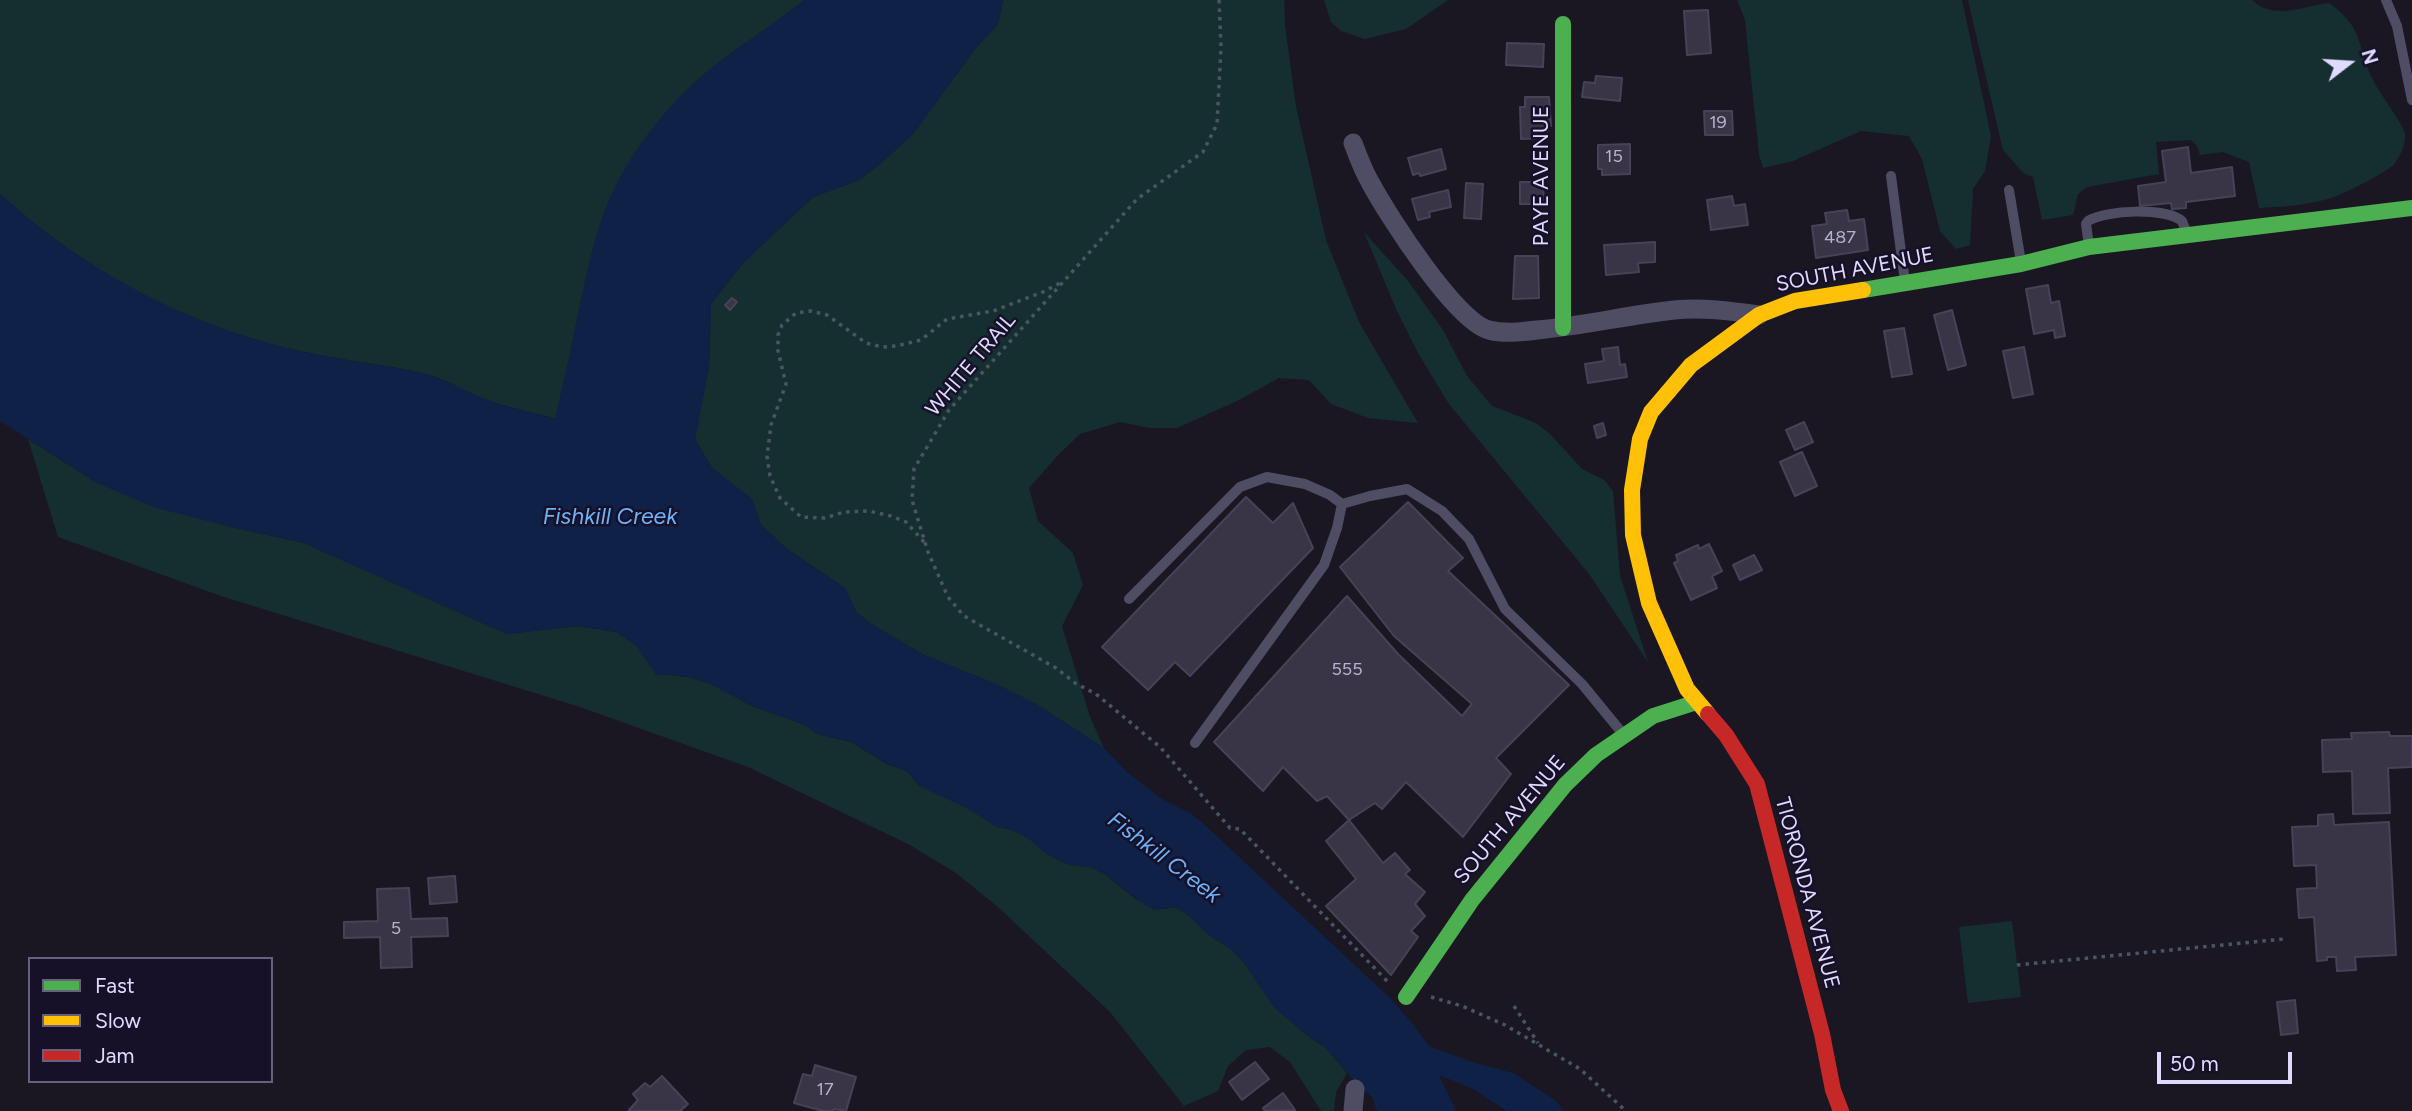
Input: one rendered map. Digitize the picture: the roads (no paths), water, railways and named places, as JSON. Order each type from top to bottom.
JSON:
[{"type":"street","name":"PAYE AVENUE","points":[[1563,24],[1563,328]]},
{"type":"street","points":[[1353,143],[1369,181],[1399,231],[1432,276],[1478,325],[1487,330],[1512,333],[1563,328],[1676,309],[1721,310],[1759,315]]},
{"type":"street","name":"SOUTH AVENUE","points":[[1404,993],[1472,900],[1565,785],[1596,755],[1653,716],[1698,702],[1687,689],[1649,603],[1633,535],[1632,490],[1638,452],[1648,418],[1672,385],[1691,365],[1759,315],[1772,308],[1818,296],[2021,264],[2089,247],[2412,208]]},
{"type":"street","name":"TIORONDA AVENUE","points":[[1698,702],[1726,735],[1757,785],[1822,1034],[1833,1090],[1841,1111]]},
{"type":"street","points":[[1353,1111],[1355,1089]]},
{"type":"lane","points":[[2386,0],[2396,26],[2412,100]]},
{"type":"lane","points":[[1891,176],[1905,282]]},
{"type":"lane","points":[[2009,190],[2021,264]]},
{"type":"lane","points":[[2089,247],[2086,224],[2088,220],[2107,215],[2157,211],[2168,213],[2182,220],[2187,234]]},
{"type":"lane","points":[[1129,599],[1240,487],[1266,477],[1305,484],[1342,504]]},
{"type":"lane","points":[[1342,504],[1407,489],[1441,511],[1469,539],[1505,610],[1582,684],[1623,735]]},
{"type":"lane","points":[[1195,743],[1324,565],[1342,504]]},
{"type":"water","name":"Fishkill Creek","points":[[804,0],[1003,0],[998,24],[975,49],[913,134],[859,180],[813,197],[743,263],[711,304],[709,366],[695,439],[712,468],[752,499],[761,525],[786,548],[845,588],[856,612],[870,623],[924,655],[996,684],[1036,704],[1104,748],[1127,772],[1162,799],[1190,813],[1390,998],[1429,1046],[1513,1073],[1555,1100],[1564,1111],[1507,1111],[1473,1089],[1439,1075],[1456,1111],[1377,1111],[1372,1097],[1325,1047],[1274,1007],[1245,964],[1231,949],[1209,935],[1186,913],[1174,907],[1156,910],[1146,906],[1103,873],[1090,867],[1060,861],[1028,838],[1012,830],[997,827],[969,809],[918,785],[908,772],[886,763],[851,742],[817,734],[805,725],[752,706],[711,684],[689,677],[656,674],[637,646],[616,632],[577,626],[507,634],[304,543],[156,508],[97,483],[0,421],[0,194],[67,248],[104,272],[181,312],[262,341],[319,355],[425,374],[489,401],[555,419],[596,238],[612,192],[631,158],[666,111],[693,84]]}]
